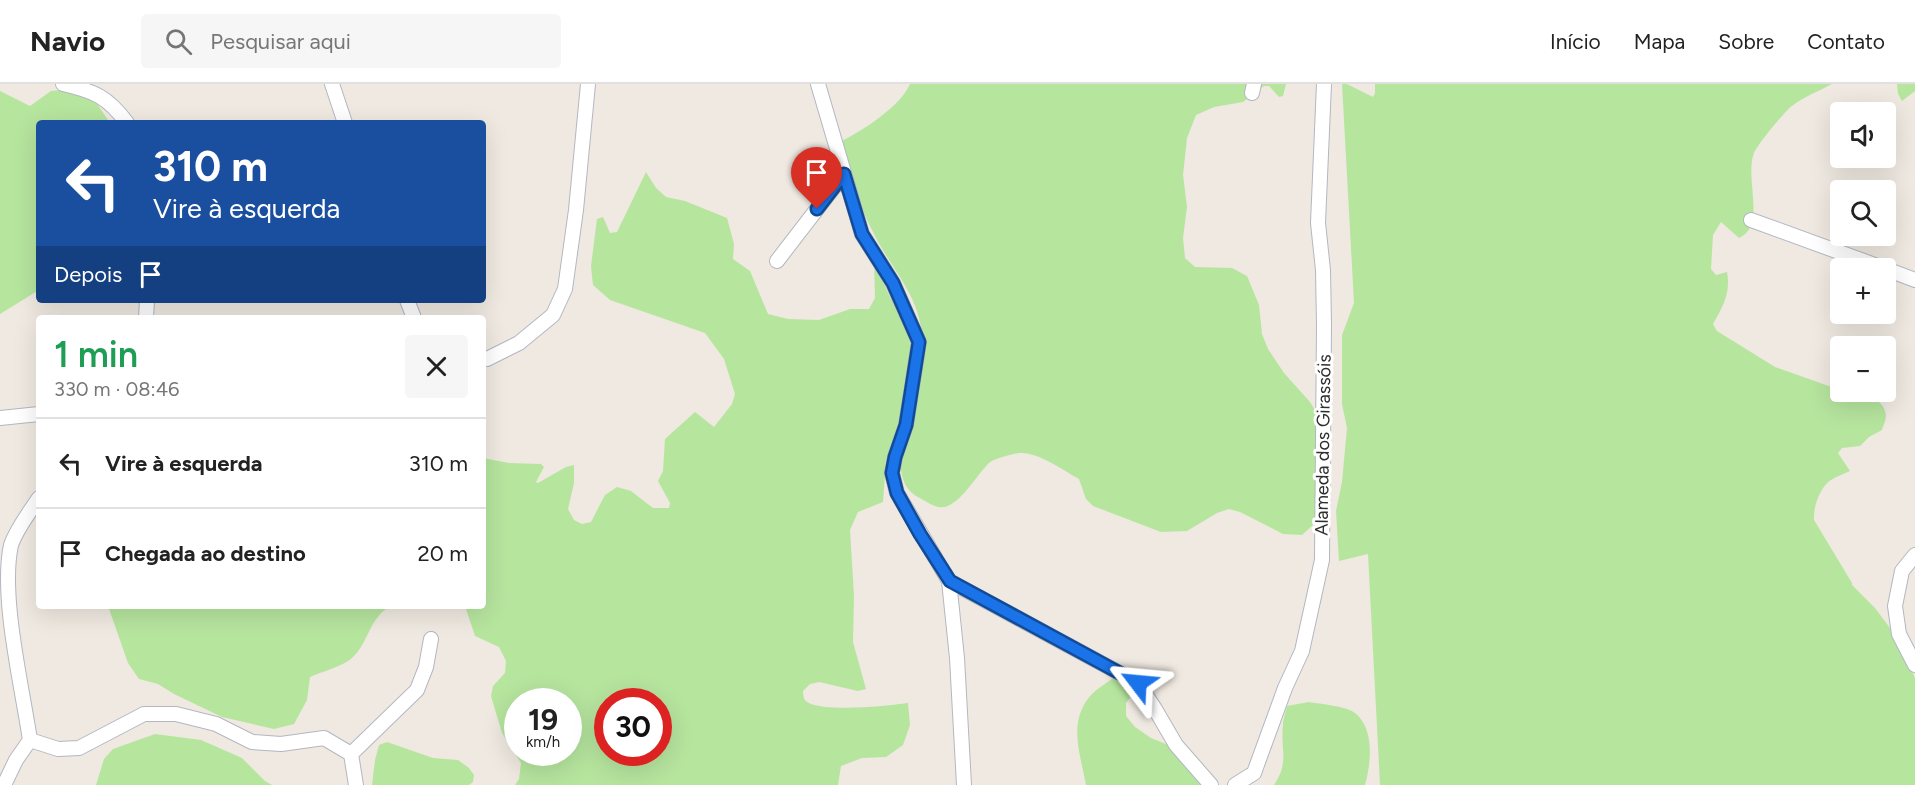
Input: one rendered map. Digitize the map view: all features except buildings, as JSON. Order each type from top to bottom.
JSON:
[{"type":"street","points":[[63,84],[87,89],[115,106],[125,120]]},
{"type":"street","points":[[332,84],[344,120]]},
{"type":"street","points":[[486,359],[519,343],[553,315],[565,289],[576,210],[588,84]]},
{"type":"street","points":[[818,84],[862,234],[893,283],[919,342],[906,425],[892,473],[897,493],[950,581],[964,785]]},
{"type":"street","name":"Alameda dos Girassóis","points":[[1235,785],[1254,773],[1285,688],[1302,651],[1322,560],[1324,325],[1323,270],[1318,223],[1324,84]]},
{"type":"street","points":[[777,261],[844,174]]},
{"type":"street","points":[[1751,220],[1854,258]]},
{"type":"street","points":[[1896,273],[1915,280]]},
{"type":"street","points":[[0,418],[36,414]]},
{"type":"street","points":[[4,785],[16,760],[30,740],[12,646],[4,569],[20,525],[36,502]]},
{"type":"street","points":[[1915,555],[1902,571],[1895,606],[1899,634],[1915,665]]},
{"type":"street","points":[[950,581],[1138,683],[1176,745],[1211,785]]},
{"type":"street","points":[[351,754],[417,690],[426,667],[431,639]]},
{"type":"street","points":[[30,740],[58,749],[80,748],[144,714],[176,714],[216,724],[252,742],[281,744],[324,738],[351,754]]},
{"type":"street","points":[[351,754],[356,785]]},
{"type":"green space","points":[[910,84],[1286,84],[1283,96],[1279,97],[1269,86],[1264,86],[1243,102],[1214,107],[1196,115],[1187,138],[1183,175],[1187,207],[1183,238],[1185,258],[1195,267],[1232,268],[1247,276],[1259,305],[1262,334],[1268,349],[1318,415],[1321,505],[1313,525],[1302,535],[1283,534],[1240,512],[1229,509],[1217,513],[1187,531],[1161,532],[1093,506],[1086,499],[1079,479],[1042,458],[1027,453],[1004,456],[992,461],[960,498],[946,507],[939,507],[918,497],[905,484],[901,467],[904,430],[886,460],[883,502],[858,512],[850,530],[854,596],[853,642],[866,689],[858,691],[819,682],[810,684],[803,691],[807,702],[818,706],[857,708],[908,703],[910,725],[903,745],[886,757],[862,758],[841,766],[838,785],[515,785],[519,779],[521,766],[582,766],[582,688],[504,688],[504,736],[502,733],[491,696],[493,686],[505,673],[506,661],[499,647],[475,636],[466,609],[486,609],[486,459],[509,463],[541,464],[544,467],[536,482],[538,483],[574,465],[574,483],[568,509],[574,520],[582,524],[591,522],[605,495],[617,487],[631,491],[653,508],[669,508],[670,503],[658,481],[663,471],[665,439],[695,412],[714,427],[732,404],[735,394],[724,359],[705,333],[610,300],[593,285],[591,266],[597,219],[603,217],[610,233],[617,232],[646,172],[656,188],[666,197],[685,201],[727,218],[734,244],[733,259],[750,271],[768,314],[788,319],[819,320],[850,309],[869,309],[875,298],[874,261],[890,297],[917,342],[922,344],[921,328],[912,299],[868,221],[854,188],[840,142],[859,132],[889,110]]},
{"type":"green space","points":[[1342,84],[1347,84],[1373,97],[1375,84],[1832,84],[1792,106],[1756,149],[1751,175],[1752,223],[1747,232],[1739,238],[1721,222],[1713,235],[1711,269],[1716,275],[1727,272],[1728,286],[1720,312],[1713,324],[1717,331],[1775,367],[1830,386],[1830,402],[1880,402],[1884,409],[1886,418],[1882,430],[1869,437],[1860,446],[1842,448],[1838,453],[1850,471],[1831,480],[1824,487],[1816,503],[1814,520],[1852,585],[1875,608],[1899,640],[1915,678],[1915,785],[1380,785],[1368,554],[1339,561],[1336,511],[1342,482],[1347,428],[1342,404],[1342,335],[1354,303]]},
{"type":"green space","points":[[1897,84],[1915,84],[1915,91],[1902,101],[1898,94]]},
{"type":"green space","points":[[74,89],[94,99],[108,120],[36,120],[36,292],[0,314],[0,91],[30,106],[51,91]]},
{"type":"green space","points":[[109,609],[387,609],[373,623],[358,652],[352,658],[310,677],[307,700],[294,724],[274,729],[222,717],[158,684],[139,679],[128,663]]},
{"type":"green space","points":[[1112,679],[1130,680],[1147,692],[1131,696],[1126,703],[1126,716],[1135,727],[1151,738],[1188,753],[1208,785],[1086,785],[1077,737],[1080,715],[1084,704],[1092,694]]},
{"type":"green space","points":[[1309,702],[1346,709],[1355,713],[1361,720],[1369,737],[1370,747],[1365,785],[1274,785],[1282,769],[1282,733],[1287,706]]},
{"type":"green space","points":[[155,734],[201,740],[242,758],[272,785],[96,785],[104,759],[113,749]]},
{"type":"green space","points":[[387,742],[433,758],[458,760],[474,775],[473,782],[469,785],[372,785],[379,745]]},
{"type":"route","points":[[817,209],[844,174],[862,234],[893,283],[919,342],[906,425],[892,473],[897,493],[950,581],[1138,683]]}]
